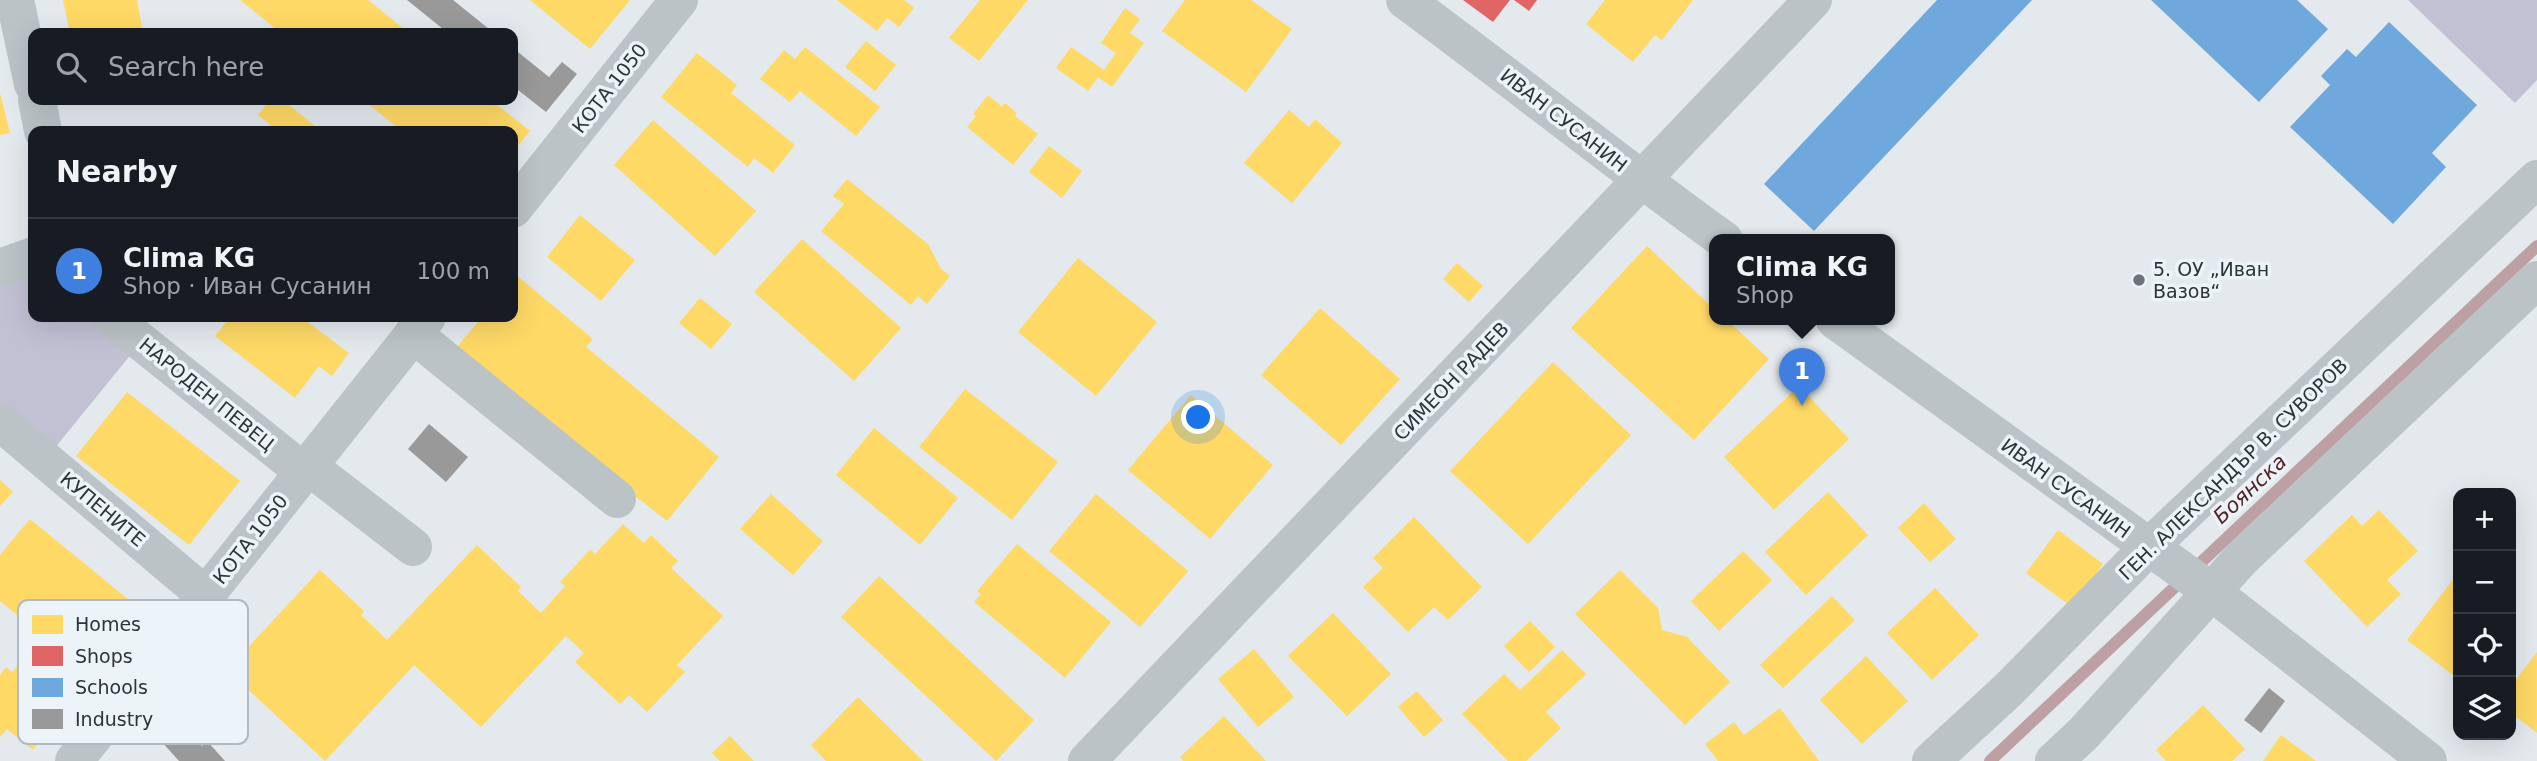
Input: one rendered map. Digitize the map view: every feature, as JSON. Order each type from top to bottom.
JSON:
[{"type":"street","points":[[15,0],[28,61]]},
{"type":"street","name":"КОТА 1050","points":[[518,203],[678,0]]},
{"type":"street","name":"ИВАН СУСАНИН","points":[[1405,0],[1716,234]]},
{"type":"street","name":"СИМЕОН РАДЕВ","points":[[1087,761],[1814,0]]},
{"type":"street","points":[[38,105],[42,126]]},
{"type":"street","name":"ГЕН. АЛЕКСАНДЪР В. СУВОРОВ","points":[[1931,761],[2008,690],[2149,547],[2537,178]]},
{"type":"street","points":[[0,268],[28,258]]},
{"type":"street","points":[[2054,761],[2083,734],[2241,559],[2537,280]]},
{"type":"street","name":"НАРОДЕН ПЕВЕЦ","points":[[116,322],[306,469],[413,547]]},
{"type":"street","name":"ИВАН СУСАНИН","points":[[1842,325],[2212,592],[2428,761]]},
{"type":"street","points":[[420,326],[617,499]]},
{"type":"street","name":"КОТА 1050","points":[[201,600],[420,326]]},
{"type":"street","name":"КУПЕНИТЕ","points":[[0,422],[205,595]]},
{"type":"street","name":"КОТА 1050","points":[[74,761],[87,744]]},
{"type":"shaded area","points":[[2408,0],[2537,0],[2537,80],[2515,103]]},
{"type":"shaded area","points":[[28,258],[28,322],[116,322],[141,342],[45,460],[0,422],[0,268]]},
{"type":"building: Homes","points":[[63,0],[137,0],[142,28],[69,28]]},
{"type":"building: Homes","points":[[240,0],[368,0],[403,28],[275,28]]},
{"type":"building: Homes","points":[[530,0],[630,0],[590,49]]},
{"type":"building: Homes","points":[[837,0],[904,0],[914,8],[899,27],[887,18],[877,31]]},
{"type":"building: Homes","points":[[980,0],[1028,0],[979,61],[949,38]]},
{"type":"building: Homes","points":[[1185,0],[1251,0],[1292,29],[1246,92],[1162,31]]},
{"type":"building: Homes","points":[[1605,0],[1693,0],[1662,40],[1655,35],[1633,62],[1586,24]]},
{"type":"building: Homes","points":[[1125,8],[1140,19],[1130,33],[1144,43],[1112,87],[1098,77],[1088,91],[1056,68],[1071,47],[1104,70],[1116,53],[1101,43]]},
{"type":"building: Homes","points":[[866,41],[896,65],[875,91],[845,67]]},
{"type":"building: Homes","points":[[805,47],[880,107],[856,136],[800,91],[790,102],[760,79],[784,50],[795,59]]},
{"type":"building: Homes","points":[[697,53],[737,85],[731,93],[795,145],[773,173],[754,158],[748,167],[661,97]]},
{"type":"building: Homes","points":[[0,93],[10,133],[0,135]]},
{"type":"building: Homes","points":[[988,95],[1002,107],[1005,103],[1017,113],[1015,116],[1038,134],[1013,165],[967,127],[976,116],[973,114]]},
{"type":"building: Homes","points":[[266,105],[289,105],[315,126],[272,126],[258,115]]},
{"type":"building: Homes","points":[[369,105],[497,105],[530,131],[518,146],[518,126],[396,126]]},
{"type":"building: Homes","points":[[1289,110],[1309,127],[1315,119],[1342,143],[1292,203],[1244,163]]},
{"type":"building: Homes","points":[[653,120],[756,211],[715,256],[614,165]]},
{"type":"building: Homes","points":[[1049,146],[1082,171],[1062,198],[1029,172]]},
{"type":"building: Homes","points":[[847,179],[928,244],[941,269],[950,276],[927,304],[918,296],[911,305],[821,231],[844,204],[833,196]]},
{"type":"building: Homes","points":[[580,215],[635,260],[601,301],[547,257]]},
{"type":"building: Homes","points":[[802,239],[901,328],[854,381],[754,292]]},
{"type":"building: Homes","points":[[1647,246],[1709,304],[1709,325],[1732,325],[1769,359],[1694,440],[1571,328]]},
{"type":"building: Homes","points":[[1078,258],[1157,322],[1096,396],[1018,332]]},
{"type":"building: Homes","points":[[1457,263],[1483,286],[1469,302],[1443,279]]},
{"type":"building: Homes","points":[[518,277],[593,339],[586,347],[719,457],[667,521],[452,353],[478,322],[518,322]]},
{"type":"building: Homes","points":[[700,298],[732,324],[711,349],[679,323]]},
{"type":"building: Homes","points":[[1320,308],[1400,379],[1341,445],[1261,375]]},
{"type":"building: Homes","points":[[226,322],[308,322],[349,353],[332,376],[319,366],[295,398],[215,336]]},
{"type":"building: Homes","points":[[1553,362],[1631,435],[1528,544],[1450,471]]},
{"type":"building: Homes","points":[[1799,386],[1849,439],[1774,510],[1724,457]]},
{"type":"building: Homes","points":[[965,389],[1058,462],[1012,520],[919,447]]},
{"type":"building: Homes","points":[[127,392],[240,481],[189,545],[76,456]]},
{"type":"building: Homes","points":[[1191,395],[1273,465],[1210,539],[1128,470]]},
{"type":"building: Homes","points":[[874,428],[958,498],[920,545],[836,475]]},
{"type":"building: Homes","points":[[0,480],[13,492],[0,506]]},
{"type":"building: Homes","points":[[1828,492],[1868,535],[1806,595],[1765,552]]},
{"type":"building: Homes","points":[[771,494],[823,541],[793,575],[740,529]]},
{"type":"building: Homes","points":[[1096,494],[1188,571],[1140,627],[1049,551]]},
{"type":"building: Homes","points":[[1924,503],[1956,539],[1930,562],[1898,528]]},
{"type":"building: Homes","points":[[2379,510],[2418,551],[2387,580],[2401,594],[2367,627],[2304,561],[2352,515],[2362,526]]},
{"type":"building: Homes","points":[[1414,517],[1482,587],[1448,620],[1434,607],[1408,632],[1363,587],[1383,568],[1373,558]]},
{"type":"building: Homes","points":[[30,519],[129,600],[18,600],[18,616],[0,601],[0,555]]},
{"type":"building: Homes","points":[[623,524],[644,543],[651,535],[678,561],[671,568],[723,616],[677,665],[685,672],[647,712],[629,695],[620,704],[575,662],[584,653],[566,636],[481,727],[414,665],[325,761],[248,690],[248,647],[320,570],[364,611],[361,615],[387,640],[477,545],[521,587],[518,591],[541,613],[565,586],[560,582],[590,550],[595,554]]},
{"type":"building: Homes","points":[[2058,530],[2103,564],[2072,607],[2026,573]]},
{"type":"building: Homes","points":[[1017,544],[1111,622],[1065,678],[974,602],[981,594],[977,591]]},
{"type":"building: Homes","points":[[1743,551],[1772,580],[1719,631],[1691,601]]},
{"type":"building: Homes","points":[[1620,570],[1658,608],[1662,630],[1687,637],[1730,682],[1685,725],[1575,614]]},
{"type":"building: Homes","points":[[879,576],[1034,720],[996,761],[841,617]]},
{"type":"building: Homes","points":[[2453,580],[2453,675],[2407,640]]},
{"type":"building: Homes","points":[[1935,588],[1979,635],[1932,680],[1887,633]]},
{"type":"building: Homes","points":[[1832,596],[1855,620],[1783,688],[1760,665]]},
{"type":"building: Homes","points":[[1333,613],[1391,674],[1347,716],[1288,656]]},
{"type":"building: Homes","points":[[1530,621],[1555,647],[1529,672],[1504,646]]},
{"type":"building: Homes","points":[[1254,649],[1294,697],[1258,727],[1218,679]]},
{"type":"building: Homes","points":[[1562,650],[1586,674],[1546,712],[1561,728],[1526,761],[1508,761],[1462,714],[1504,674],[1520,690]]},
{"type":"building: Homes","points":[[2537,652],[2537,733],[2516,717],[2516,679]]},
{"type":"building: Homes","points":[[1866,656],[1908,701],[1862,744],[1820,700]]},
{"type":"building: Homes","points":[[18,665],[18,738],[7,729],[0,737],[0,675],[6,667],[12,672]]},
{"type":"building: Homes","points":[[1417,691],[1443,720],[1424,737],[1398,707]]},
{"type":"building: Homes","points":[[858,697],[923,761],[826,761],[811,745]]},
{"type":"building: Homes","points":[[2203,705],[2245,749],[2232,761],[2166,761],[2156,750]]},
{"type":"building: Homes","points":[[1780,708],[1819,761],[1718,761],[1705,744],[1734,722],[1744,735]]},
{"type":"building: Homes","points":[[1224,716],[1266,761],[1183,761],[1180,757]]},
{"type":"building: Homes","points":[[2281,735],[2316,761],[2263,761]]},
{"type":"building: Homes","points":[[730,736],[754,761],[720,761],[712,753]]},
{"type":"building: Homes","points":[[26,744],[38,744],[33,750]]},
{"type":"building: Shops","points":[[1463,0],[1510,0],[1493,22]]},
{"type":"building: Shops","points":[[1514,0],[1537,0],[1529,11]]},
{"type":"building: Schools","points":[[1937,0],[2032,0],[1814,231],[1764,184]]},
{"type":"building: Schools","points":[[2151,0],[2297,0],[2328,29],[2259,102]]},
{"type":"building: Schools","points":[[2389,22],[2477,105],[2432,153],[2446,167],[2393,224],[2290,127],[2330,85],[2321,76],[2347,49],[2356,57]]},
{"type":"building: Industry","points":[[407,0],[453,0],[488,28],[442,28]]},
{"type":"building: Industry","points":[[518,52],[549,77],[562,62],[577,74],[546,112],[518,90]]},
{"type":"building: Industry","points":[[429,424],[468,457],[446,482],[408,449]]},
{"type":"building: Industry","points":[[2269,688],[2285,701],[2261,733],[2244,720]]},
{"type":"building: Industry","points":[[164,744],[210,744],[225,761],[179,761]]},
{"type":"waterway","name":"Боянска","points":[[1990,761],[2537,246]]},
{"type":"place","name":"5. ОУ „Иван Вазов“","points":[[2139,280]]},
{"type":"place","name":"Clima KG","points":[[1802,406]]}]
